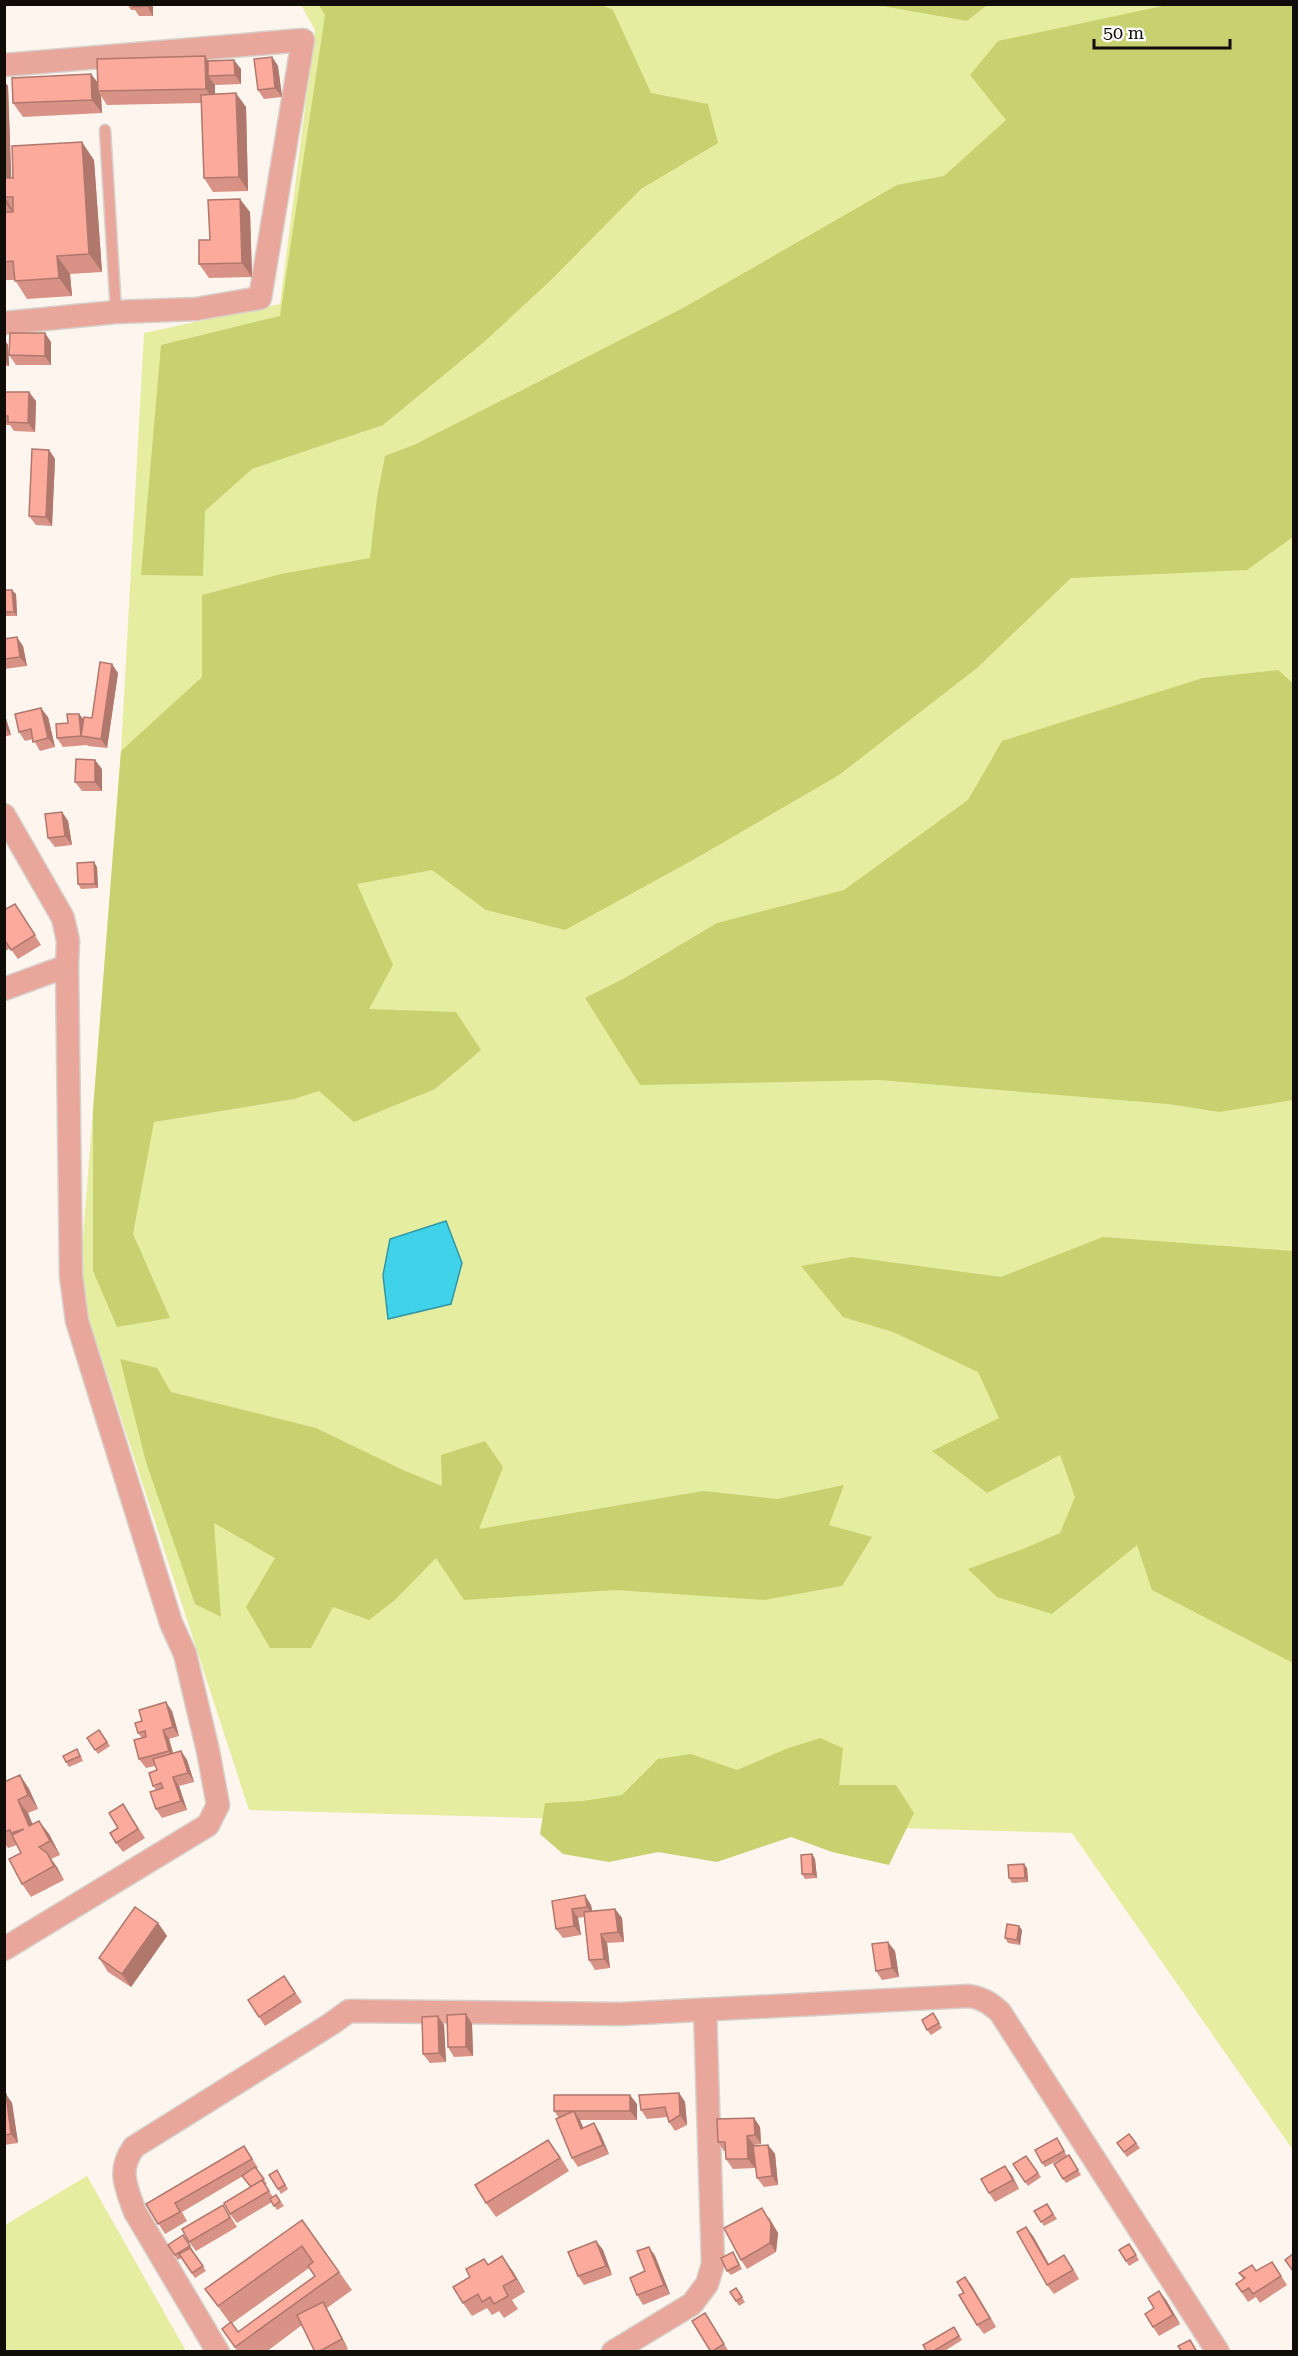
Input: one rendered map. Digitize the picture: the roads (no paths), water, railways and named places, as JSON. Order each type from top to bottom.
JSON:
[{"type":"street","points":[[4,65],[303,40],[260,298],[196,309],[116,312],[4,323]]},
{"type":"street","points":[[4,815],[63,918],[68,941],[71,1276],[77,1321],[171,1623],[185,1654],[218,1805],[208,1825],[4,1949]]},
{"type":"street","points":[[4,989],[67,966]]},
{"type":"street","points":[[218,2352],[135,2212],[123,2170],[125,2158],[134,2147],[349,2011],[621,2014],[969,1996],[990,2003],[1000,2012],[1218,2352]]},
{"type":"street","points":[[613,2352],[692,2304],[707,2284],[713,2264],[705,2010]]},
{"type":"lane","points":[[105,130],[116,312]]},
{"type":"water","points":[[446,1221],[462,1263],[451,1304],[388,1319],[383,1275],[390,1239]]}]
